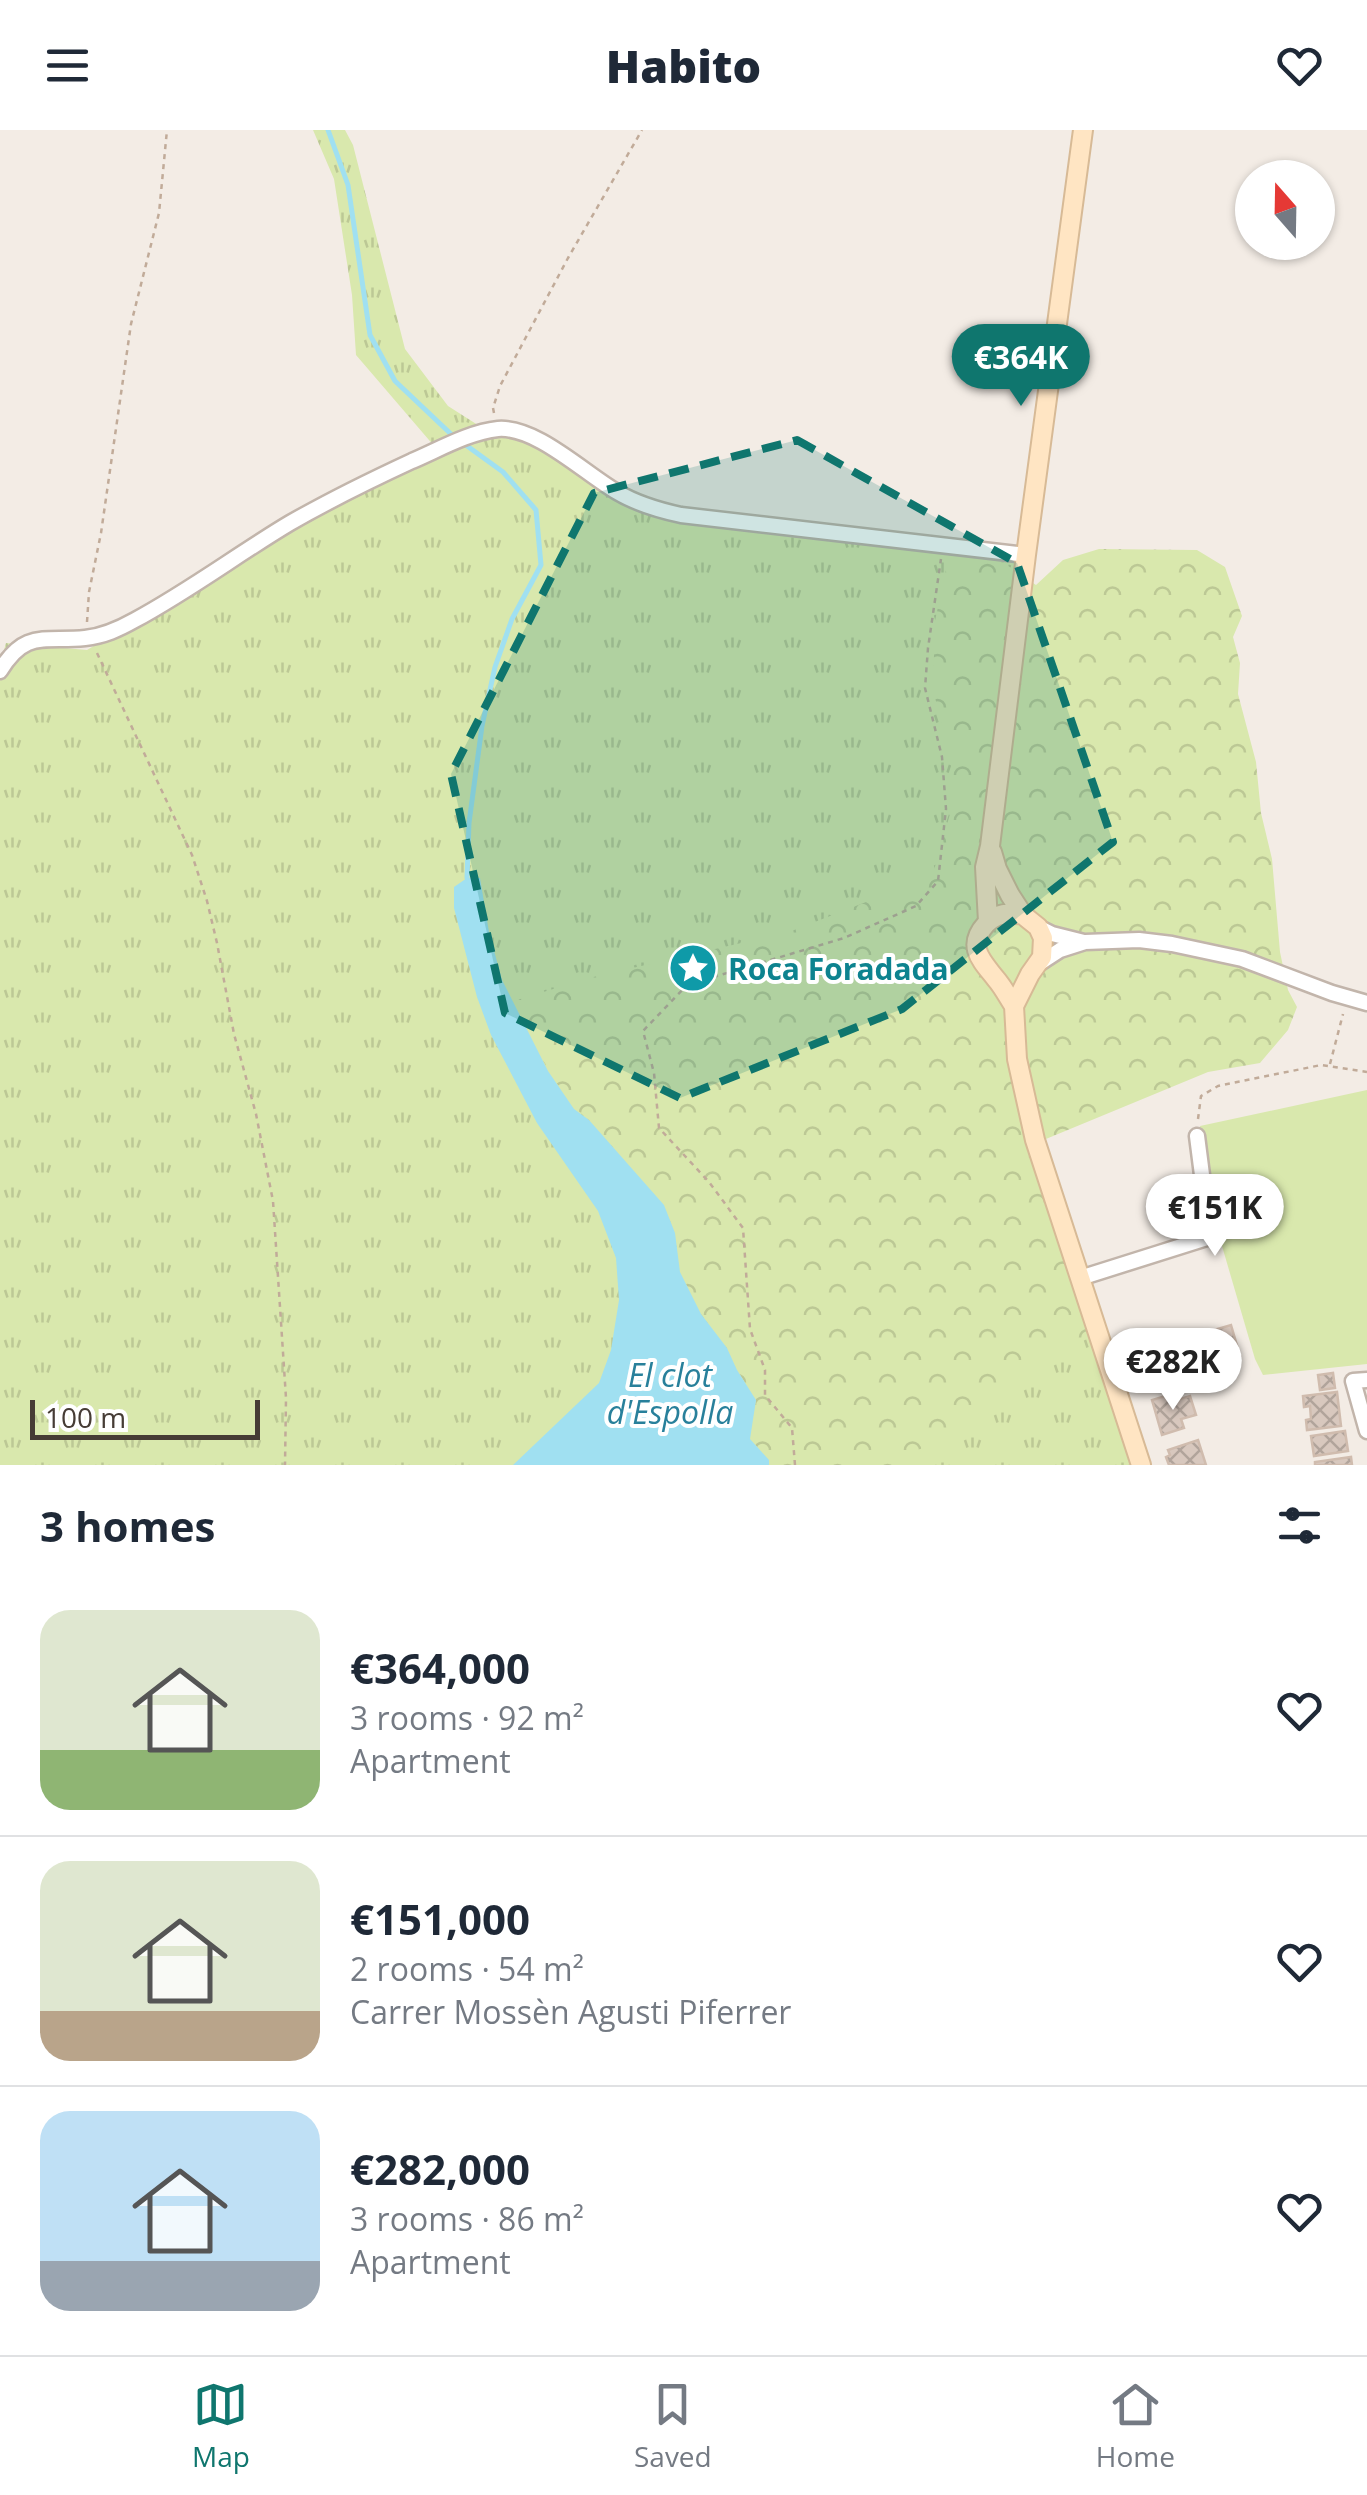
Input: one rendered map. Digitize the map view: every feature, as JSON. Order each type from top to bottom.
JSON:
[{"type":"main road","points":[[988,922],[985,866],[1083,130]]},
{"type":"main road","points":[[990,846],[997,869],[1044,944],[1014,1006]]},
{"type":"main road","points":[[1030,921],[1004,913],[988,922],[978,937],[977,950],[984,967],[994,975],[1014,1006],[1017,1058],[1035,1140],[1141,1465]]},
{"type":"main road","points":[[994,975],[1012,980],[1035,968]]},
{"type":"street","points":[[0,671],[12,653],[32,640],[92,637],[115,630],[355,488],[451,444],[497,430],[525,434],[620,494],[661,510],[1026,555]]},
{"type":"street","points":[[1030,921],[1052,934],[1085,942]]},
{"type":"street","points":[[1035,968],[1060,950],[1085,942],[1139,940],[1242,959],[1367,1003]]},
{"type":"street","points":[[1080,1278],[1210,1237],[1197,1136]]},
{"type":"street","points":[[1367,1380],[1352,1381],[1367,1431]]},
{"type":"path","points":[[167,130],[159,213],[132,324],[87,620],[99,657],[192,855],[214,929],[273,1201],[286,1398],[285,1465]]},
{"type":"path","points":[[497,430],[493,408],[500,386],[642,130]]},
{"type":"path","points":[[796,1465],[792,1428],[765,1395],[765,1370],[750,1329],[743,1228],[709,1182],[659,1128],[654,1072],[643,1031],[686,985],[844,938],[916,906],[938,881],[946,809],[942,757],[925,688],[943,544]]},
{"type":"path","points":[[1329,1066],[1348,998]]},
{"type":"path","points":[[1197,1136],[1201,1096],[1218,1086],[1321,1064],[1367,1072]]},
{"type":"highlighted area","points":[[797,440],[1017,563],[1113,842],[902,1009],[680,1098],[505,1013],[451,774],[594,493]]},
{"type":"green space","points":[[313,130],[345,130],[353,145],[405,349],[448,406],[492,434],[510,427],[649,506],[1029,555],[1017,1043],[1131,1433],[1130,1465],[0,1465],[0,664],[6,643],[87,650],[356,489],[441,454],[356,355],[352,295],[334,179]]},
{"type":"green space","points":[[1099,549],[1197,550],[1225,567],[1242,616],[1233,637],[1240,663],[1238,694],[1256,762],[1261,813],[1272,859],[1280,952],[1288,990],[1297,1007],[1288,1030],[1260,1063],[1208,1072],[1029,1146],[1090,1338],[1039,1351],[964,1436],[917,1450],[892,1465],[769,1465],[750,1439],[756,1400],[727,1348],[701,1314],[680,1272],[675,1233],[664,1205],[566,1097],[514,1001],[589,978],[789,932],[902,888],[934,870],[950,814],[951,764],[933,689],[935,621],[949,556],[1004,563],[1036,585],[1063,560]]},
{"type":"green space","points":[[1367,1090],[1367,1364],[1263,1375],[1222,1246],[1200,1126]]},
{"type":"water","name":"El clot d'Espolla","points":[[467,878],[480,878],[502,980],[548,1071],[574,1109],[589,1120],[664,1205],[675,1233],[680,1272],[701,1314],[727,1348],[756,1400],[750,1439],[769,1465],[513,1465],[599,1383],[611,1350],[619,1300],[616,1258],[598,1211],[537,1123],[491,1035],[454,908],[454,887]]},
{"type":"building","points":[[1231,1325],[1240,1356],[1209,1365],[1200,1334]]},
{"type":"building","points":[[1152,1352],[1155,1361],[1170,1356],[1175,1371],[1170,1373],[1173,1382],[1154,1389],[1147,1368],[1141,1370],[1137,1358]]},
{"type":"building","points":[[1333,1373],[1335,1388],[1320,1390],[1318,1375]]},
{"type":"building","points":[[1337,1392],[1341,1426],[1307,1430],[1310,1406],[1304,1407],[1303,1396]]},
{"type":"building","points":[[1172,1394],[1174,1401],[1190,1396],[1196,1415],[1181,1419],[1184,1428],[1162,1435],[1152,1400]]},
{"type":"building","points":[[1345,1431],[1348,1451],[1314,1456],[1311,1436]]},
{"type":"building","points":[[1198,1440],[1206,1465],[1169,1465],[1168,1450]]},
{"type":"building","points":[[1351,1457],[1352,1465],[1315,1465],[1315,1462]]},
{"type":"waterway","points":[[328,130],[348,185],[370,335],[395,381],[452,435],[503,472],[536,510],[541,565],[512,619],[495,667],[482,726],[469,823],[467,878]]},
{"type":"place","name":"Roca Foradada","points":[[693,968]]}]
